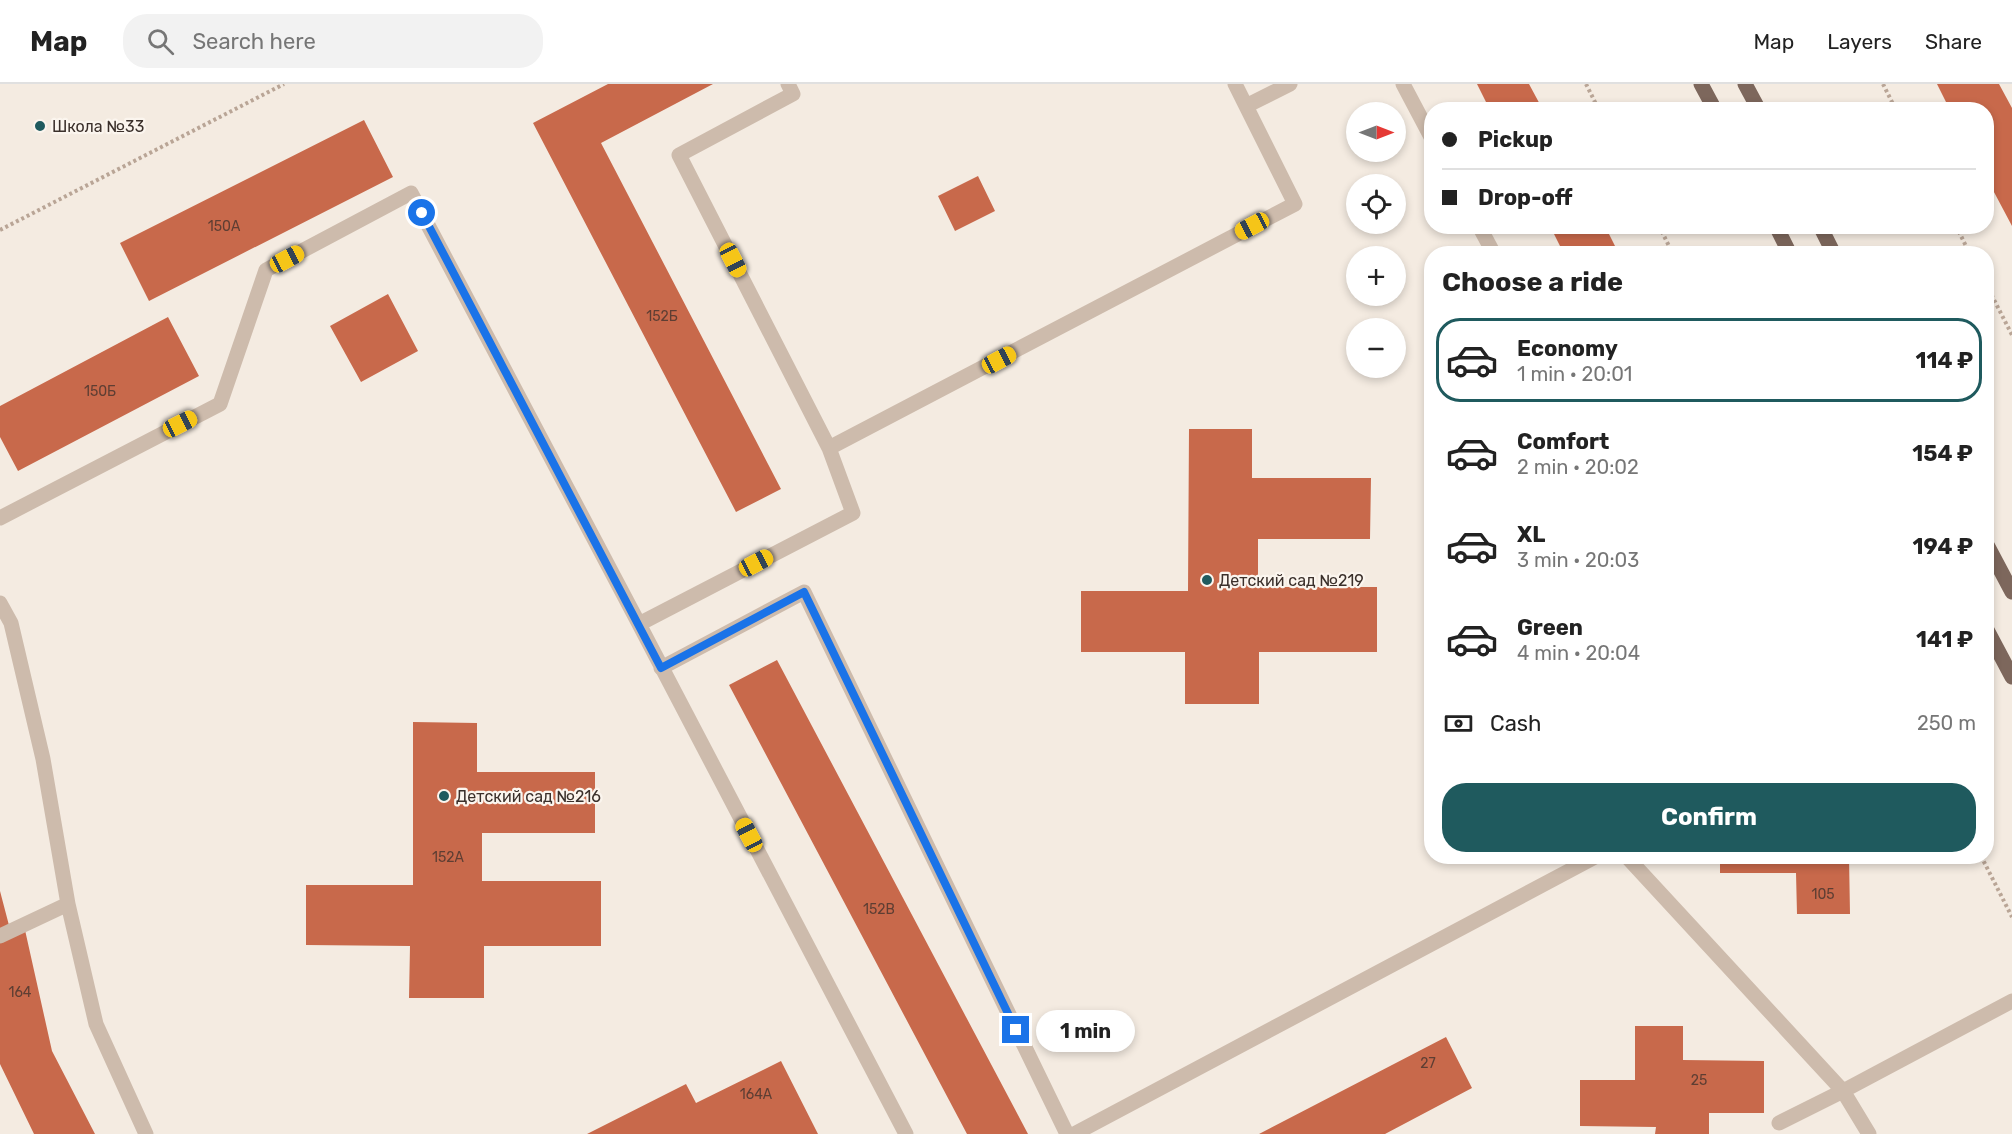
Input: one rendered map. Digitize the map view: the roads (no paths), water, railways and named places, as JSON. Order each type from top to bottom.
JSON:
[{"type":"main road","points":[[1701,84],[1710,102]]},
{"type":"main road","points":[[1745,84],[1755,102]]},
{"type":"main road","points":[[1994,558],[2012,592]]},
{"type":"main road","points":[[1994,643],[2012,677]]},
{"type":"lane","points":[[639,624],[853,513],[830,448],[679,155],[793,94],[788,84]]},
{"type":"lane","points":[[830,448],[1294,204],[1235,84]]},
{"type":"lane","points":[[1246,106],[1290,84]]},
{"type":"lane","points":[[1403,84],[1424,124]]},
{"type":"lane","points":[[0,518],[220,404],[266,270],[411,192],[639,624],[900,1132]]},
{"type":"lane","points":[[661,668],[804,592],[1067,1134]]},
{"type":"lane","points":[[0,603],[11,623],[43,759],[68,904],[96,1024],[146,1134]]},
{"type":"lane","points":[[1074,1134],[1582,864]]},
{"type":"lane","points":[[1633,864],[1843,1091],[1869,1134]]},
{"type":"lane","points":[[0,936],[68,904]]},
{"type":"lane","points":[[1779,1123],[2012,1001]]},
{"type":"place","name":"Школа №33","points":[[40,126]]},
{"type":"place","name":"Детский сад №219","points":[[1207,580]]},
{"type":"place","name":"Детский сад №216","points":[[444,796]]}]
